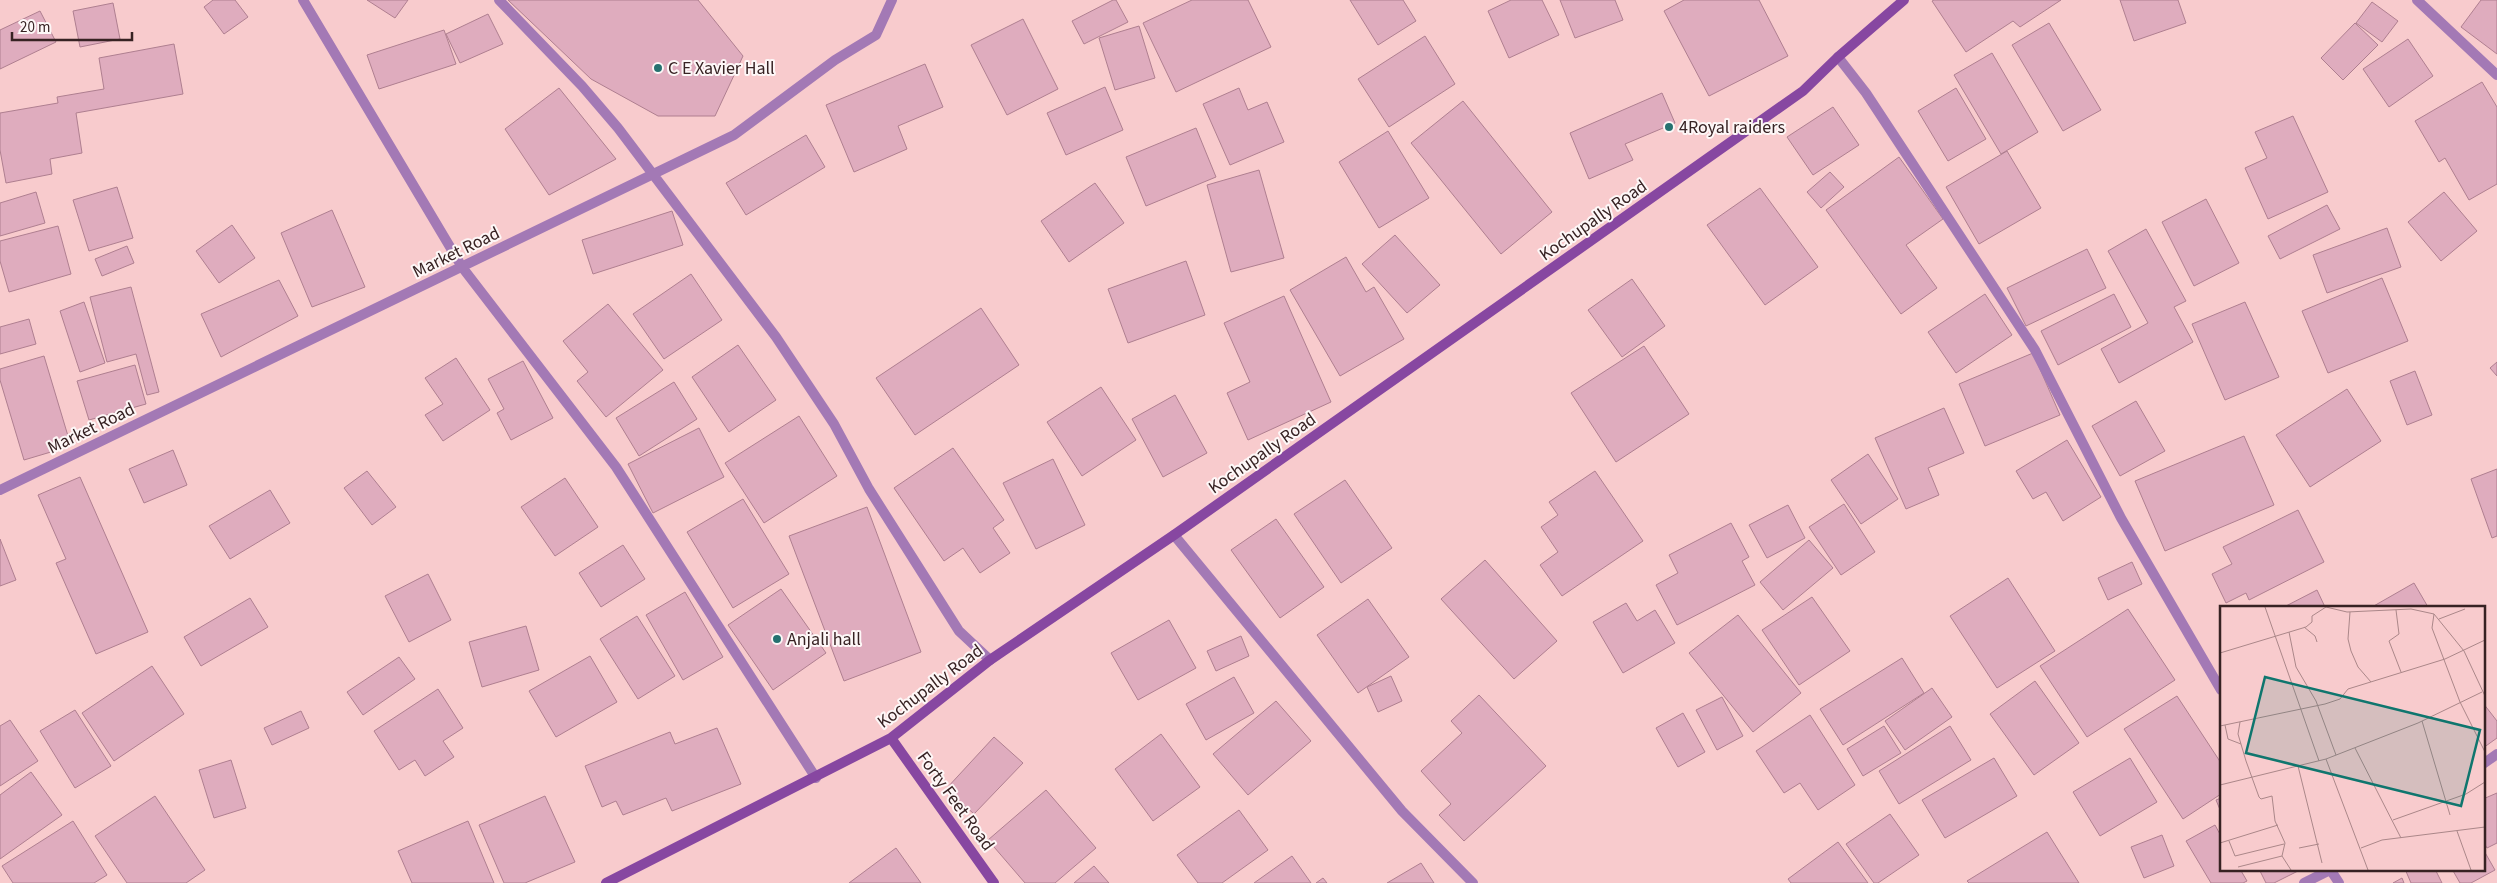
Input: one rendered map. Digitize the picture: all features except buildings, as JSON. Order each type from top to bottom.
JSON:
[{"type":"main road","name":"Kochupally Road","points":[[606,883],[816,778],[891,738],[990,660],[1174,535],[1803,91],[1838,57],[1904,0]]},
{"type":"main road","name":"Forty Feet Road","points":[[891,738],[994,883]]},
{"type":"street","points":[[304,0],[462,267],[616,467],[816,778]]},
{"type":"street","points":[[499,0],[582,86],[618,128],[776,337],[834,424],[869,489],[959,631],[990,660]]},
{"type":"street","name":"Market Road","points":[[0,490],[734,135],[835,60],[876,34],[892,0]]},
{"type":"street","points":[[2417,0],[2497,76]]},
{"type":"street","points":[[1838,57],[1866,93],[2035,350],[2120,518],[2220,688]]},
{"type":"street","points":[[1174,535],[1402,811],[1473,883]]},
{"type":"street","points":[[2484,763],[2497,754]]},
{"type":"street","points":[[2304,883],[2331,870],[2339,883]]},
{"type":"place","name":"C E Xavier Hall","points":[[658,68]]},
{"type":"place","name":"4Royal raiders","points":[[1669,127]]},
{"type":"place","name":"Anjali hall","points":[[777,639]]}]
